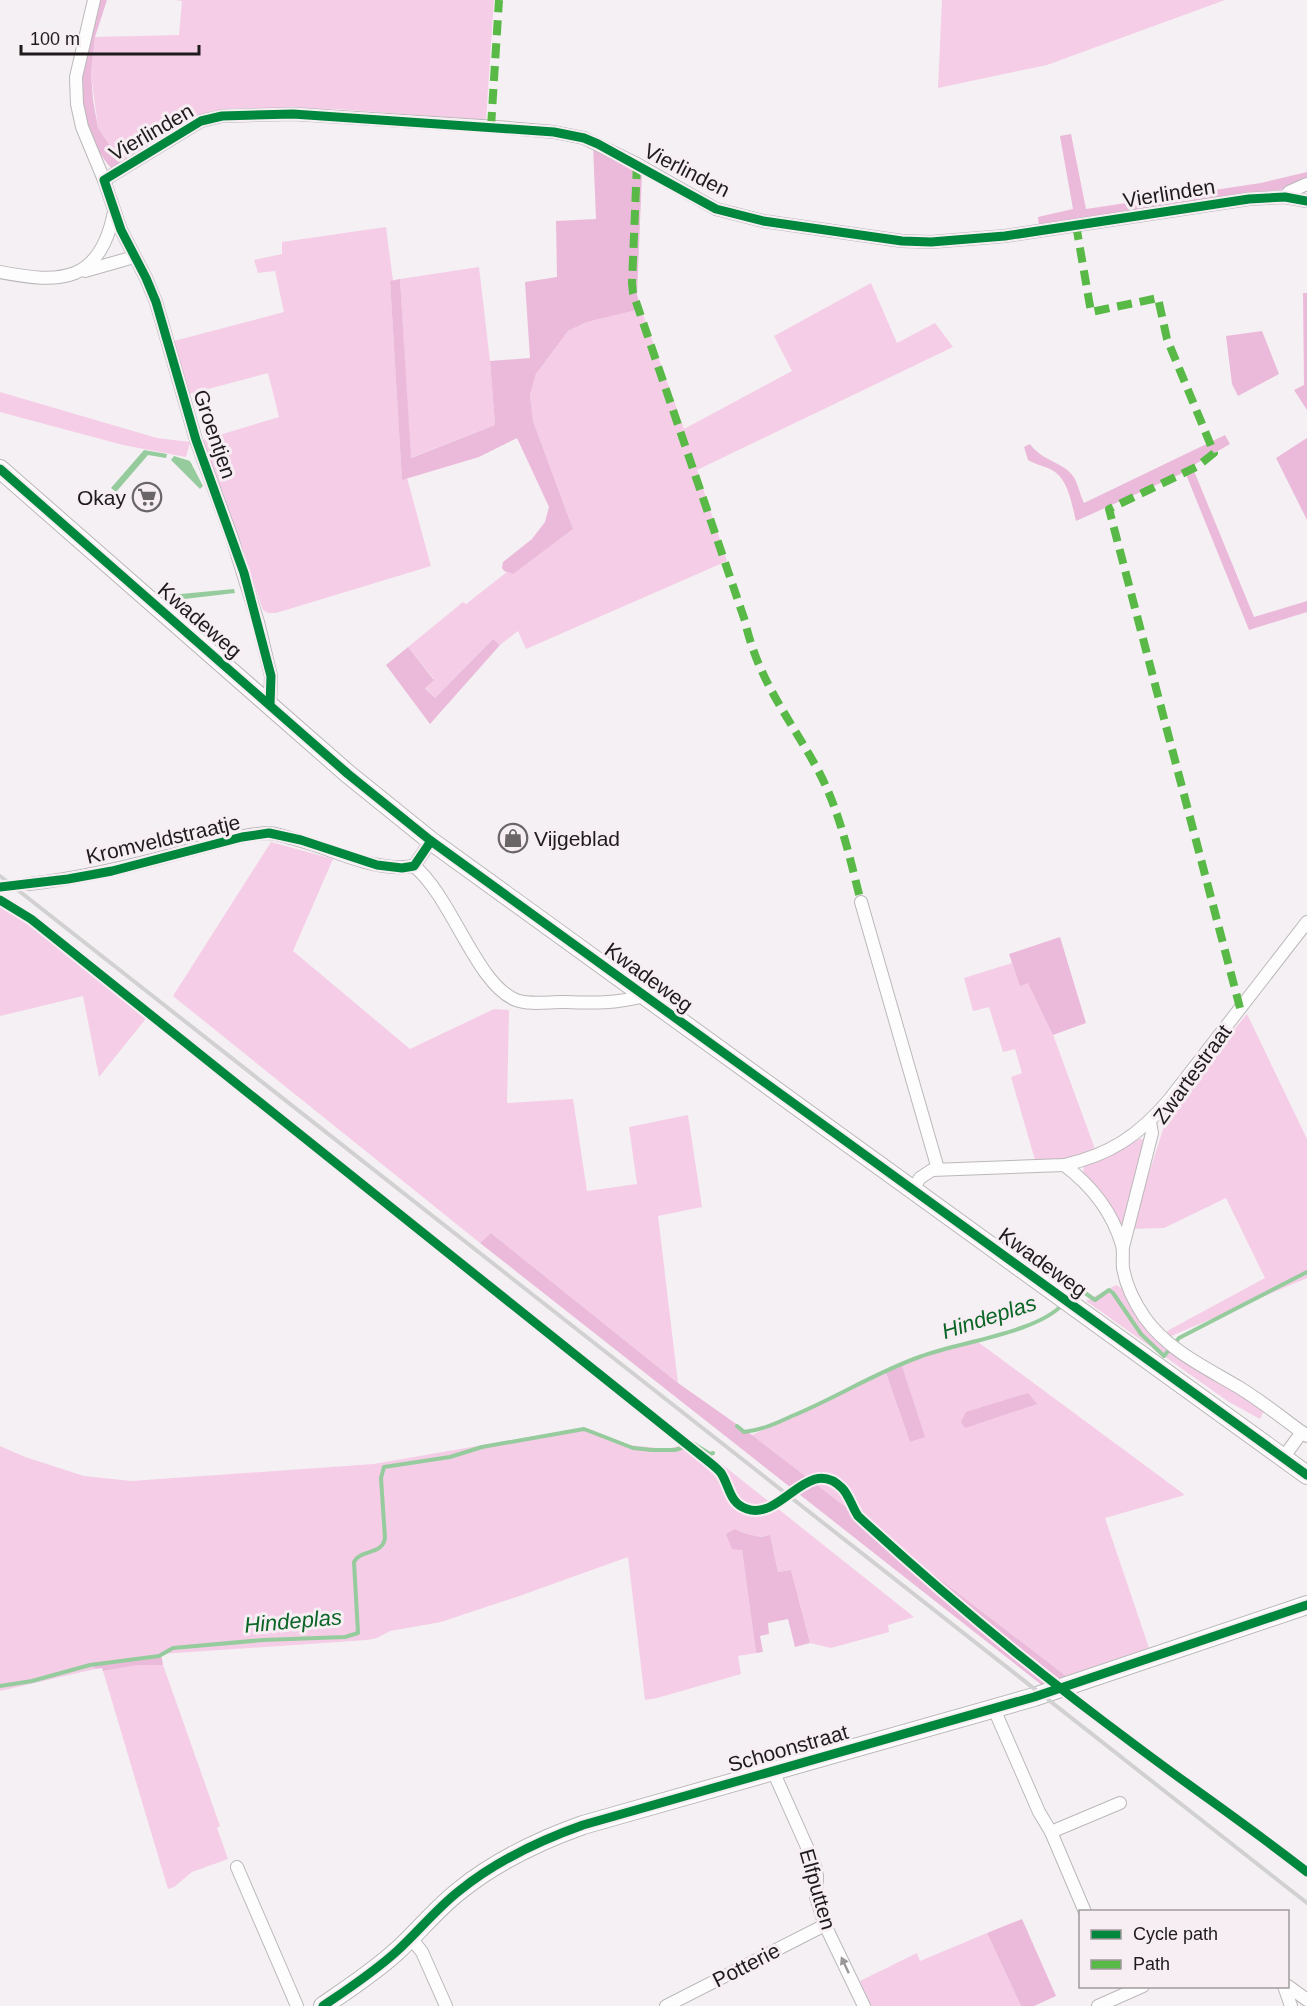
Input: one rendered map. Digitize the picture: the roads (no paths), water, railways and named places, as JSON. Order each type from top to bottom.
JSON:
[{"type":"main road","name":"Kwadeweg","points":[[0,469],[348,774],[431,840],[1307,1475]]},
{"type":"main road","name":"Schoonstraat","points":[[323,2006],[359,1982],[395,1953],[459,1890],[503,1860],[526,1848],[583,1825],[994,1709],[1307,1605]]},
{"type":"street","name":"Groentjen","points":[[94,0],[78,67],[76,92],[81,127],[104,180],[114,211],[156,302],[196,441],[244,573],[272,676],[270,705]]},
{"type":"street","name":"Vierlinden","points":[[104,180],[201,121],[222,116],[292,114],[554,132],[584,138],[716,208],[763,221],[902,241],[964,240],[1249,199],[1285,197],[1307,201]]},
{"type":"street","points":[[1285,197],[1289,192],[1307,184]]},
{"type":"street","points":[[75,273],[88,266],[98,255],[111,227],[114,211]]},
{"type":"street","points":[[0,272],[48,279],[134,257]]},
{"type":"street","name":"Kromveldstraatje","points":[[29,884],[112,871],[242,837],[269,833],[301,840],[377,865],[402,868],[414,866]]},
{"type":"street","points":[[414,866],[431,840]]},
{"type":"street","name":"Kwadeweg","points":[[414,866],[425,875],[438,892],[484,970],[502,993],[519,1001],[619,1002],[644,996]]},
{"type":"street","points":[[861,902],[939,1169]]},
{"type":"street","name":"Zwartestraat","points":[[1123,1247],[1152,1133],[1150,1122],[1307,922]]},
{"type":"street","points":[[913,1189],[920,1178],[932,1170],[1064,1165],[1085,1159],[1124,1142],[1150,1122]]},
{"type":"street","points":[[1064,1165],[1080,1176],[1102,1201],[1123,1247],[1123,1266],[1128,1289],[1144,1316],[1159,1335],[1179,1353],[1241,1389],[1304,1434],[1283,1458]]},
{"type":"street","points":[[994,1709],[1085,1910]]},
{"type":"street","name":"Elfputten","points":[[773,1771],[815,1865],[816,1897],[825,1925],[864,2006]]},
{"type":"street","points":[[1051,1832],[1120,1803]]},
{"type":"street","points":[[237,1867],[297,2006]]},
{"type":"street","name":"Potterie","points":[[666,2006],[825,1925]]},
{"type":"street","points":[[411,1938],[422,1952],[446,2006]]},
{"type":"street","points":[[1286,1988],[1291,2006]]},
{"type":"street","points":[[1289,1988],[1307,2000]]},
{"type":"street","points":[[1098,2006],[1120,1991]]},
{"type":"waterway","name":"Hindeplas","points":[[1070,1296],[1078,1288],[1095,1300],[1109,1290],[1141,1334],[1164,1356],[1179,1338],[1307,1272]]},
{"type":"waterway","name":"Hindeplas","points":[[737,1426],[744,1432],[769,1426],[905,1362],[1017,1330],[1051,1314],[1063,1304]]},
{"type":"waterway","name":"Hindeplas","points":[[0,1686],[32,1681],[90,1665],[159,1656],[173,1648],[263,1640],[345,1637],[358,1633],[354,1562],[362,1555],[380,1547],[385,1538],[381,1478],[384,1467],[450,1457],[482,1447],[584,1429],[633,1448],[675,1450],[694,1444],[710,1454],[713,1453]]},
{"type":"railway","points":[[0,876],[1307,1903]]},
{"type":"place","name":"Okay","points":[[147,497]]},
{"type":"place","name":"Vijgeblad","points":[[513,838]]}]
